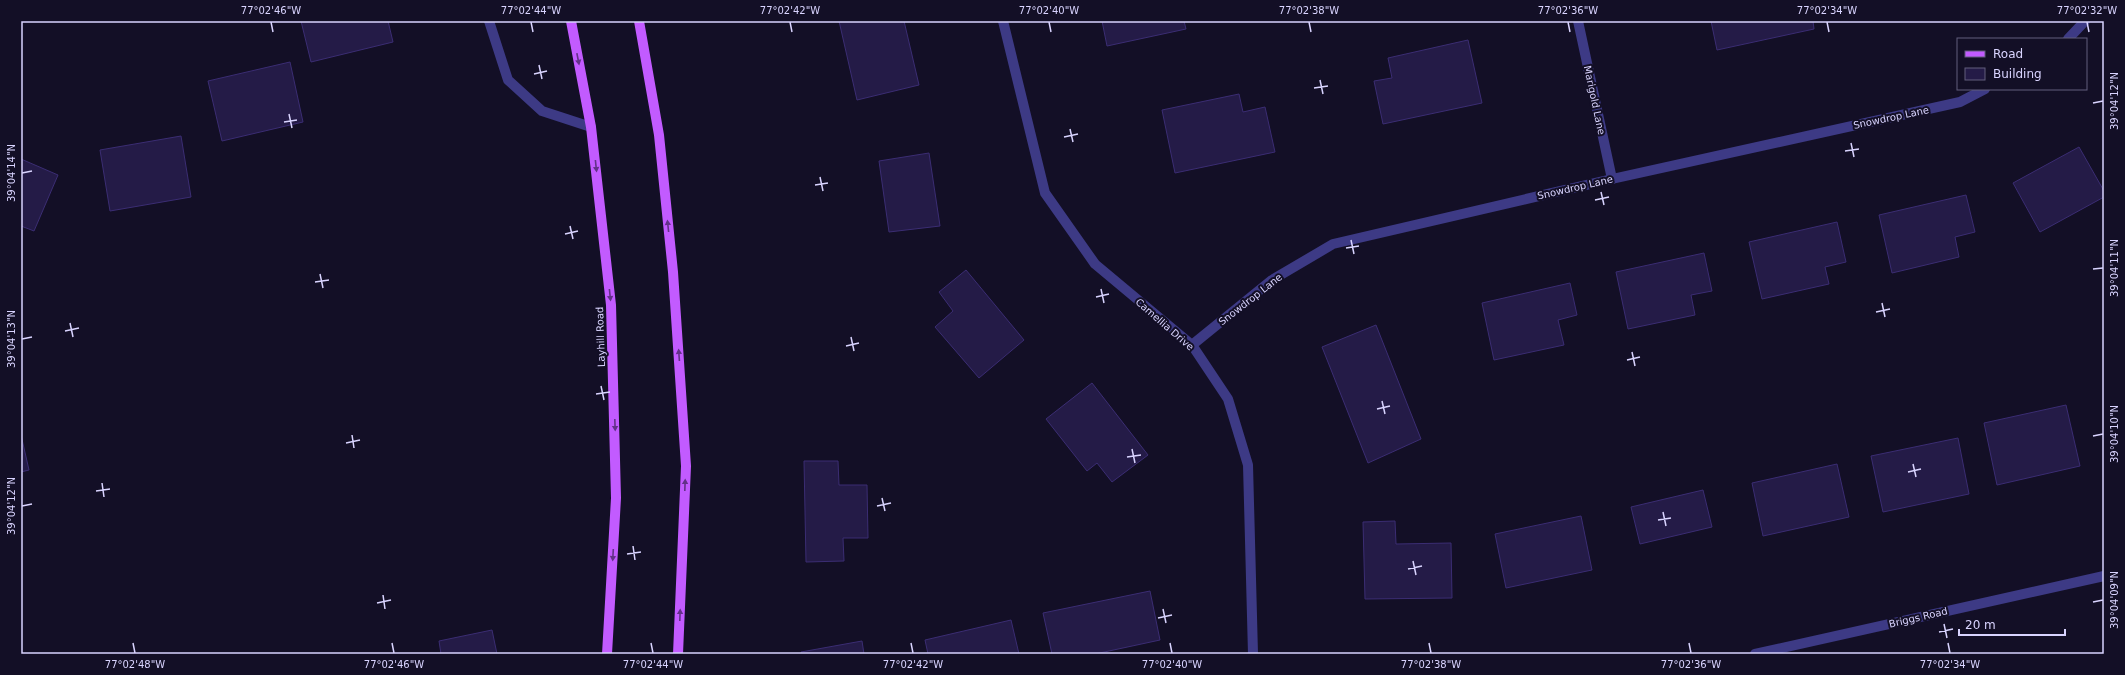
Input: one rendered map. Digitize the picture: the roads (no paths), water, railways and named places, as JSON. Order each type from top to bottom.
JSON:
[{"type":"main road","name":"Layhill Road","points":[[571,21],[591,127],[611,305],[616,464],[607,654]]},
{"type":"main road","points":[[640,21],[659,135],[673,272],[686,466],[678,654]]},
{"type":"street","points":[[489,21],[508,80],[542,111],[591,127]]},
{"type":"street","name":"Camellia Drive","points":[[1003,21],[1045,193],[1095,264],[1192,345],[1228,400],[1248,464],[1253,654]]},
{"type":"street","name":"Marigold Lane","points":[[1578,21],[1612,179]]},
{"type":"street","points":[[2069,38],[2085,21]]},
{"type":"street","name":"Snowdrop Lane","points":[[1192,345],[1272,280],[1333,244],[1612,179],[1960,102],[1983,90]]},
{"type":"street","name":"Briggs Road","points":[[1759,654],[2104,576]]}]
